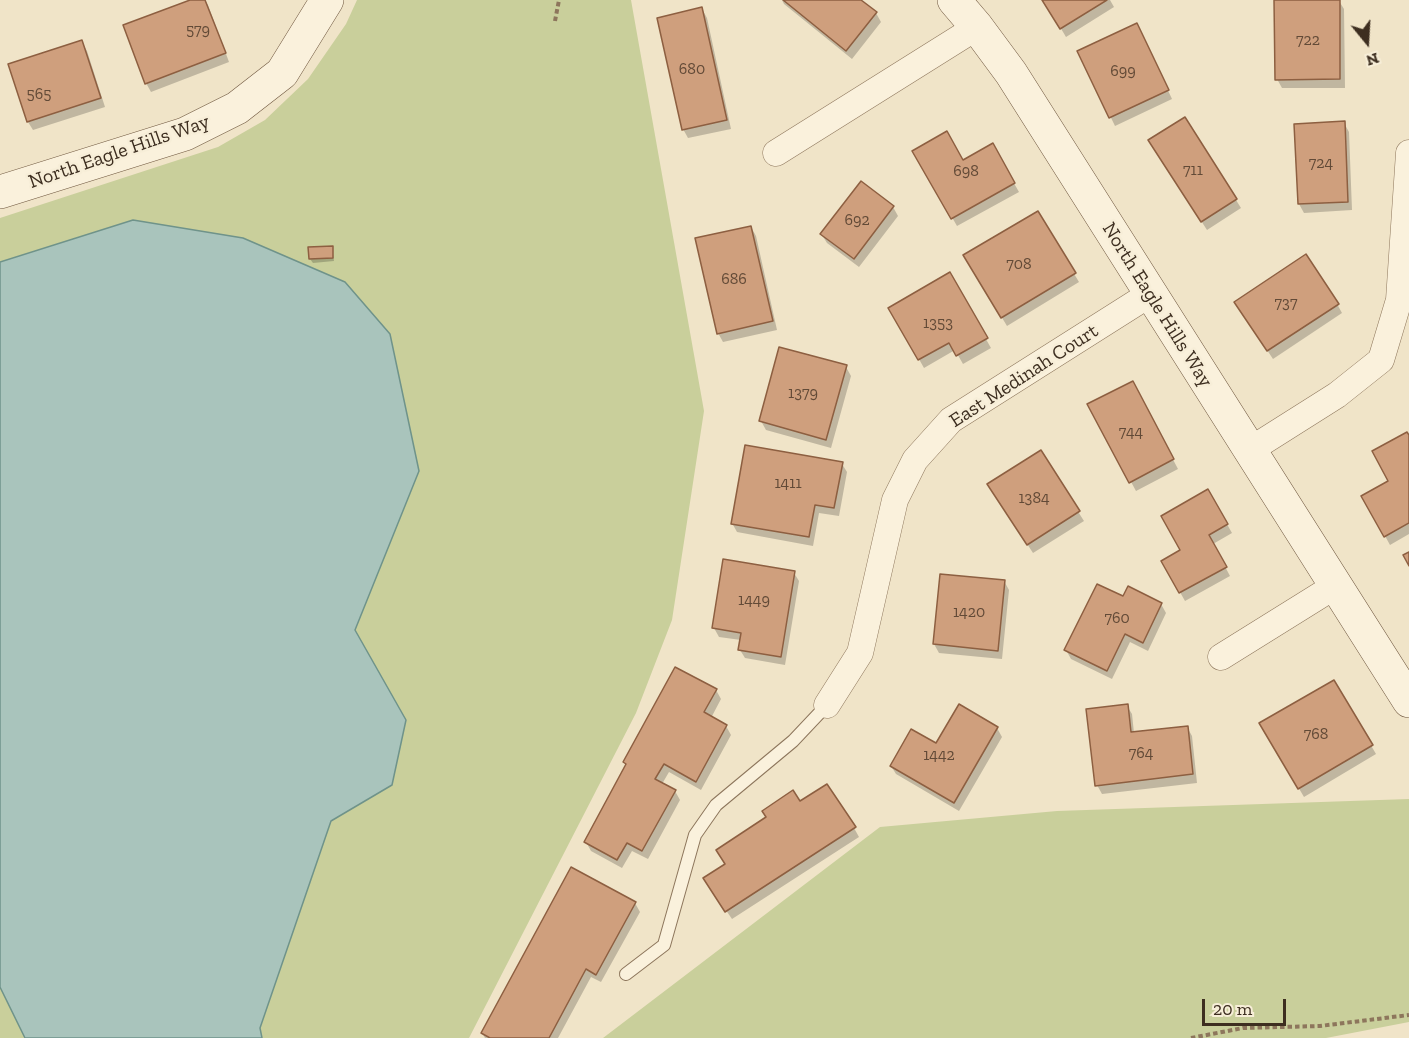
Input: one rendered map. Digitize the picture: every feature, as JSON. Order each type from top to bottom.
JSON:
[{"type":"street","name":"North Eagle Hills Way","points":[[0,192],[184,134],[237,108],[282,73],[327,0]]},
{"type":"street","name":"North Eagle Hills Way","points":[[954,0],[1011,73],[1409,701]]},
{"type":"street","points":[[776,153],[977,27]]},
{"type":"street","points":[[1250,450],[1338,395],[1381,360],[1400,300],[1409,153]]},
{"type":"street","name":"East Medinah Court","points":[[827,705],[860,653],[895,500],[915,460],[951,420],[1150,294]]},
{"type":"street","points":[[1221,657],[1335,586]]},
{"type":"lane","points":[[626,974],[664,945],[695,835],[716,805],[793,741],[827,705]]},
{"type":"path","points":[[555,21],[559,0]]},
{"type":"path","points":[[1191,1038],[1243,1028],[1320,1026],[1409,1014]]},
{"type":"green space","points":[[357,0],[631,0],[704,411],[672,620],[636,713],[469,1038],[0,1038],[0,218],[218,147],[265,120],[308,79],[346,24]]},
{"type":"green space","points":[[1409,799],[1409,1022],[1326,1038],[603,1038],[880,827],[1057,811]]},
{"type":"water","points":[[133,220],[243,238],[345,282],[390,334],[419,471],[355,630],[406,720],[392,785],[331,821],[260,1028],[262,1038],[25,1038],[0,987],[0,262]]},
{"type":"building","points":[[190,0],[205,0],[226,53],[145,84],[123,25]]},
{"type":"building","points":[[783,0],[861,0],[877,12],[846,51]]},
{"type":"building","points":[[1042,0],[1107,0],[1060,29]]},
{"type":"building","points":[[1274,0],[1340,0],[1340,79],[1275,80]]},
{"type":"building","points":[[702,7],[727,120],[682,130],[657,18]]},
{"type":"building","points":[[1137,23],[1169,90],[1109,118],[1077,51]]},
{"type":"building","points":[[82,40],[101,98],[27,122],[8,64]]},
{"type":"building","points":[[1185,117],[1237,199],[1201,222],[1148,140]]},
{"type":"building","points":[[1345,121],[1348,202],[1298,204],[1294,124]]},
{"type":"building","points":[[947,131],[963,160],[993,143],[1015,183],[951,219],[912,151]]},
{"type":"building","points":[[861,181],[894,206],[854,259],[820,234]]},
{"type":"building","points":[[1038,211],[1076,273],[1001,318],[963,255]]},
{"type":"building","points":[[751,226],[773,321],[717,334],[695,238]]},
{"type":"building","points":[[333,246],[333,258],[309,259],[308,247]]},
{"type":"building","points":[[1306,254],[1339,304],[1267,351],[1234,302]]},
{"type":"building","points":[[950,272],[988,338],[956,356],[949,343],[918,360],[888,308]]},
{"type":"building","points":[[779,347],[847,365],[826,440],[759,421]]},
{"type":"building","points":[[1133,381],[1174,459],[1129,483],[1087,404]]},
{"type":"building","points":[[1407,432],[1409,435],[1409,523],[1384,537],[1361,496],[1388,481],[1372,451]]},
{"type":"building","points":[[745,445],[843,462],[834,508],[815,505],[809,537],[731,524]]},
{"type":"building","points":[[1041,450],[1080,511],[1027,545],[987,484]]},
{"type":"building","points":[[1208,489],[1228,524],[1209,535],[1227,567],[1179,593],[1161,561],[1180,550],[1161,516]]},
{"type":"building","points":[[1409,552],[1409,566],[1403,555]]},
{"type":"building","points":[[723,559],[795,571],[781,657],[738,650],[741,633],[712,628]]},
{"type":"building","points":[[940,574],[1005,580],[998,651],[933,644]]},
{"type":"building","points":[[1097,584],[1123,596],[1128,586],[1162,603],[1143,643],[1125,634],[1107,671],[1064,650]]},
{"type":"building","points":[[675,667],[717,689],[704,712],[727,725],[696,782],[664,764],[655,779],[676,790],[642,851],[627,843],[617,860],[584,842],[626,764],[623,762]]},
{"type":"building","points":[[1334,680],[1373,745],[1298,789],[1259,723]]},
{"type":"building","points":[[959,704],[998,727],[954,803],[890,766],[911,729],[936,743]]},
{"type":"building","points":[[1128,704],[1131,732],[1188,726],[1193,774],[1095,786],[1086,709]]},
{"type":"building","points":[[827,784],[856,827],[725,912],[703,878],[725,864],[716,850],[766,817],[762,811],[793,790],[800,801]]},
{"type":"building","points":[[571,867],[636,902],[596,975],[586,969],[549,1038],[490,1038],[481,1033]]}]
